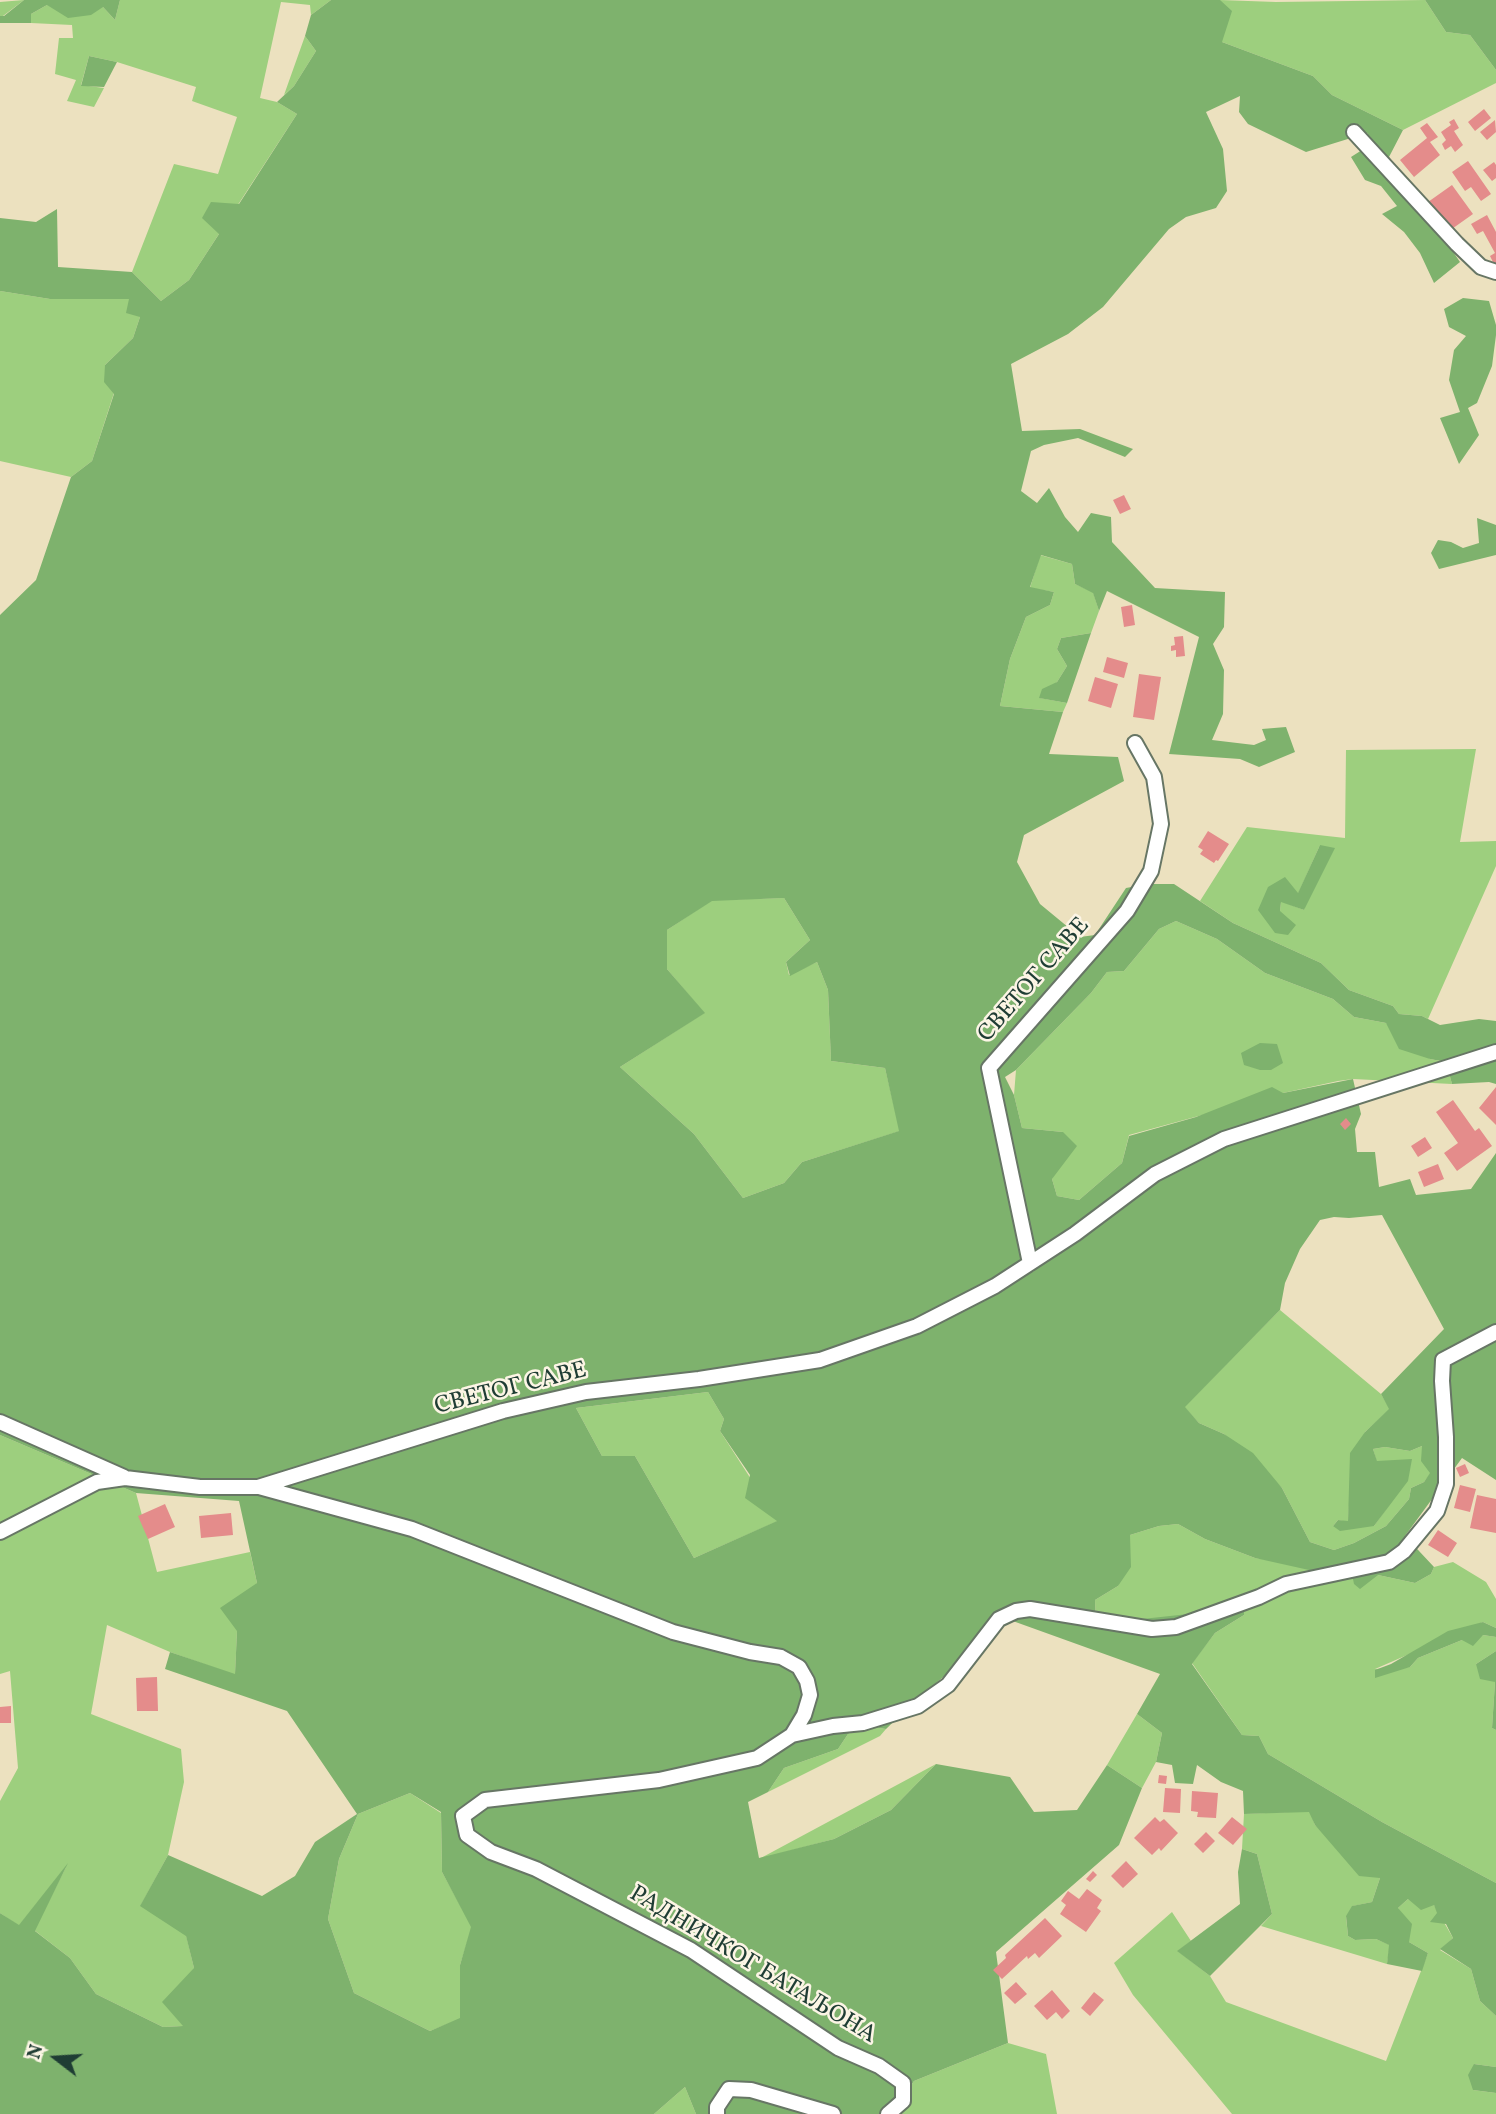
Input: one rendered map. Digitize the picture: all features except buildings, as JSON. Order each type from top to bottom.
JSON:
[{"type":"street","points":[[1354,132],[1457,244],[1481,267],[1496,272]]},
{"type":"street","name":"СВЕТОГ САВЕ","points":[[1030,1263],[989,1068],[1127,911],[1152,871],[1161,824],[1154,776],[1135,743]]},
{"type":"street","name":"СВЕТОГ САВЕ","points":[[0,1532],[96,1482],[125,1478],[200,1486],[258,1487],[503,1411],[575,1395],[820,1360],[917,1326],[995,1286],[1075,1234],[1155,1174],[1224,1139],[1496,1052]]},
{"type":"street","name":"РАДНИЧКОГ БАТАЉОНА","points":[[888,2114],[903,2101],[904,2083],[878,2066],[838,2048],[691,1950],[536,1869],[491,1852],[467,1835],[463,1816],[485,1801],[659,1780],[757,1758],[792,1735],[863,1723],[918,1706],[948,1685],[999,1619],[1016,1611],[1030,1609],[1152,1629],[1175,1627],[1259,1597],[1286,1584],[1389,1562],[1404,1551],[1437,1511],[1446,1484],[1446,1437],[1441,1381],[1443,1360],[1496,1332]]},
{"type":"street","points":[[0,1422],[125,1478]]},
{"type":"street","points":[[258,1487],[412,1529],[673,1632],[750,1652],[781,1657],[799,1667],[807,1681],[810,1695],[804,1715],[792,1735]]},
{"type":"street","points":[[717,2114],[716,2107],[729,2088],[751,2090],[833,2114]]},
{"type":"green space","points":[[24,0],[3,16],[0,16],[0,2]]},
{"type":"green space","points":[[24,0],[120,0],[115,20],[103,7],[91,15],[68,18],[47,5],[31,14],[31,23],[0,23],[0,16],[4,16]]},
{"type":"green space","points":[[120,0],[331,0],[311,15],[310,5],[281,2],[260,98],[277,102],[297,114],[189,280],[161,301],[132,272],[174,164],[218,174],[237,117],[192,101],[196,87],[89,56],[81,85],[104,88],[94,107],[67,101],[76,80],[55,74],[59,38],[73,38],[72,25],[31,23],[31,14],[47,5],[103,7],[115,20]]},
{"type":"green space","points":[[331,0],[1220,0],[1232,11],[1222,42],[1313,76],[1332,95],[1403,130],[1389,157],[1460,262],[1434,283],[1420,253],[1404,232],[1382,214],[1397,206],[1381,186],[1365,180],[1351,157],[1373,143],[1367,133],[1306,152],[1248,124],[1239,112],[1240,96],[1206,112],[1223,149],[1227,191],[1216,208],[1186,217],[1169,229],[1103,307],[1068,334],[1011,364],[1022,431],[1080,429],[1133,449],[1125,457],[1078,438],[1044,445],[1031,451],[1021,491],[1037,503],[1049,488],[1065,517],[1078,532],[1091,513],[1111,517],[1112,542],[1155,588],[1225,592],[1224,627],[1213,644],[1224,670],[1223,714],[1212,740],[1254,745],[1266,740],[1262,729],[1286,727],[1295,752],[1259,767],[1240,759],[1169,754],[1199,637],[1107,591],[1099,611],[1093,593],[1075,584],[1072,564],[1041,555],[1030,587],[1054,592],[1050,605],[1026,617],[1010,659],[1000,706],[1063,712],[1049,754],[1118,757],[1124,781],[1024,835],[1017,862],[1040,904],[1080,937],[1095,935],[1126,888],[1148,884],[1174,884],[1233,923],[1321,963],[1349,990],[1393,1006],[1399,1014],[1422,1016],[1440,1025],[1479,1019],[1496,1021],[1496,1084],[1452,1084],[1446,1062],[1399,1049],[1386,1023],[1354,1017],[1333,999],[1265,973],[1217,939],[1176,921],[1159,929],[1124,971],[1107,972],[1091,993],[1016,1070],[1005,1077],[1014,1095],[1022,1128],[1063,1132],[1077,1146],[1052,1179],[1057,1196],[1079,1200],[1122,1163],[1129,1136],[1196,1117],[1272,1087],[1283,1093],[1353,1079],[1361,1114],[1355,1129],[1357,1152],[1375,1152],[1379,1187],[1410,1179],[1416,1195],[1471,1189],[1496,1153],[1496,1480],[1462,1458],[1405,1536],[1434,1567],[1431,1574],[1415,1583],[1378,1575],[1360,1589],[1354,1584],[1352,1574],[1318,1572],[1255,1558],[1205,1539],[1178,1524],[1159,1526],[1130,1535],[1131,1567],[1118,1586],[1095,1600],[1096,1624],[1244,1608],[1244,1615],[1215,1633],[1192,1664],[1242,1735],[1259,1736],[1268,1754],[1382,1822],[1496,1883],[1496,2016],[1480,2001],[1471,1969],[1440,1949],[1453,1938],[1446,1924],[1430,1922],[1437,1913],[1434,1905],[1421,1910],[1408,1899],[1398,1908],[1412,1924],[1409,1942],[1428,1953],[1422,1971],[1387,1964],[1389,1945],[1376,1939],[1355,1940],[1348,1936],[1346,1916],[1352,1906],[1372,1902],[1380,1878],[1359,1876],[1315,1825],[1309,1812],[1244,1814],[1243,1791],[1221,1782],[1197,1765],[1193,1784],[1175,1783],[1172,1765],[1156,1762],[1162,1733],[1137,1714],[1160,1674],[1010,1620],[886,1729],[867,1726],[848,1734],[838,1749],[784,1768],[768,1792],[748,1802],[759,1858],[834,1839],[891,1810],[936,1764],[1010,1777],[1034,1812],[1077,1810],[1107,1765],[1142,1788],[1119,1845],[996,1952],[1008,2043],[914,2081],[893,2114],[696,2114],[685,2087],[654,2114],[0,2114],[0,1913],[19,1925],[68,1863],[35,1931],[70,1958],[96,1994],[163,2027],[183,2026],[162,2002],[194,1968],[186,1936],[140,1906],[168,1855],[262,1896],[295,1876],[315,1842],[357,1814],[287,1711],[165,1669],[170,1652],[235,1674],[237,1631],[220,1608],[257,1583],[239,1501],[136,1493],[0,1435],[0,615],[36,580],[71,477],[92,461],[114,394],[104,382],[105,365],[133,338],[140,317],[126,313],[129,299],[50,299],[0,291],[0,218],[36,222],[57,209],[58,267],[132,272],[161,301],[189,280],[219,234],[202,218],[211,202],[239,204],[297,114],[277,102],[294,86],[316,51],[305,36],[311,15]],"holes":[[[784,898],[810,940],[786,962],[790,976],[817,962],[828,990],[831,1061],[885,1068],[899,1131],[802,1162],[784,1183],[743,1198],[694,1134],[620,1067],[705,1013],[667,969],[667,930],[712,901]],[[1382,1215],[1444,1329],[1381,1394],[1389,1409],[1365,1432],[1350,1453],[1348,1521],[1338,1520],[1333,1526],[1340,1531],[1374,1526],[1408,1481],[1412,1459],[1377,1461],[1373,1449],[1385,1447],[1410,1451],[1422,1446],[1421,1461],[1430,1473],[1424,1482],[1411,1488],[1409,1499],[1386,1526],[1334,1550],[1310,1542],[1282,1488],[1253,1453],[1224,1434],[1199,1423],[1185,1407],[1280,1310],[1285,1283],[1300,1249],[1320,1220]],[[708,1392],[724,1419],[720,1431],[750,1475],[745,1498],[777,1521],[694,1558],[635,1456],[602,1456],[576,1408]],[[410,1793],[441,1812],[442,1872],[471,1927],[460,1965],[460,2018],[430,2031],[354,1993],[328,1919],[339,1859],[358,1814]]]},
{"type":"green space","points":[[1220,0],[1425,0],[1446,32],[1470,35],[1496,70],[1496,83],[1403,130],[1332,95],[1313,76],[1222,42]]},
{"type":"green space","points":[[1425,0],[1496,0],[1496,70],[1470,35],[1446,32]]},
{"type":"green space","points":[[305,36],[316,51],[294,86],[284,95]]},
{"type":"green space","points":[[89,56],[117,62],[104,87],[81,86]]},
{"type":"green space","points":[[0,291],[50,299],[130,299],[140,317],[133,338],[105,365],[114,393],[92,461],[71,477],[0,461]]},
{"type":"green space","points":[[1463,298],[1489,301],[1496,335],[1492,366],[1477,403],[1468,408],[1479,435],[1459,464],[1440,418],[1460,412],[1449,380],[1454,350],[1466,336],[1449,327],[1444,309]]},
{"type":"green space","points":[[1477,518],[1496,525],[1496,555],[1439,569],[1431,553],[1438,540],[1463,548],[1479,543]]},
{"type":"green space","points":[[1040,555],[1072,564],[1075,584],[1093,592],[1099,611],[1091,633],[1061,638],[1057,649],[1067,666],[1057,682],[1040,698],[1067,703],[1063,712],[1000,706],[1010,659],[1026,617],[1050,605],[1054,592],[1030,588]]},
{"type":"green space","points":[[1091,633],[1067,703],[1039,698],[1042,689],[1057,682],[1067,666],[1057,649],[1061,638]]},
{"type":"green space","points":[[1476,749],[1460,842],[1496,841],[1496,866],[1428,1019],[1399,1014],[1393,1006],[1349,990],[1321,963],[1233,923],[1200,901],[1247,827],[1345,838],[1346,750]],"holes":[[[1320,845],[1304,910],[1281,901],[1280,911],[1268,887],[1298,894]]]},
{"type":"green space","points":[[1320,845],[1335,848],[1304,910],[1281,902],[1280,911],[1296,925],[1288,935],[1275,933],[1258,910],[1268,887],[1285,877],[1298,893]]},
{"type":"green space","points":[[784,898],[810,940],[786,962],[789,975],[817,962],[828,990],[831,1061],[885,1068],[900,1131],[802,1162],[784,1183],[743,1198],[694,1134],[620,1067],[704,1013],[667,969],[667,930],[712,900]]},
{"type":"green space","points":[[1176,921],[1217,939],[1265,973],[1333,999],[1354,1017],[1386,1023],[1430,1059],[1446,1062],[1452,1084],[1353,1079],[1338,1081],[1283,1093],[1129,1135],[1122,1163],[1079,1200],[1057,1196],[1052,1179],[1063,1132],[1022,1128],[1014,1095],[1016,1070],[1091,993],[1107,972],[1124,971],[1159,929]]},
{"type":"green space","points":[[1260,1043],[1277,1044],[1283,1063],[1271,1070],[1244,1065],[1241,1053]]},
{"type":"green space","points":[[1280,1310],[1381,1394],[1390,1409],[1365,1432],[1349,1505],[1348,1522],[1338,1520],[1333,1526],[1374,1526],[1389,1505],[1373,1449],[1385,1447],[1410,1451],[1422,1446],[1431,1473],[1424,1482],[1411,1488],[1409,1499],[1386,1526],[1334,1550],[1310,1542],[1282,1488],[1224,1434],[1199,1423],[1184,1407]]},
{"type":"green space","points":[[708,1392],[724,1419],[720,1431],[778,1521],[694,1558],[635,1456],[602,1456],[576,1408]]},
{"type":"green space","points":[[0,1435],[136,1493],[157,1572],[250,1552],[257,1583],[237,1631],[235,1675],[170,1652],[107,1625],[91,1714],[181,1749],[184,1782],[168,1855],[141,1905],[186,1935],[194,1968],[184,2026],[163,2027],[96,1994],[70,1958],[34,1930],[66,1867],[19,1926],[0,1913],[0,1801],[18,1768],[10,1671],[0,1674]]},
{"type":"green space","points":[[1178,1524],[1205,1539],[1255,1558],[1378,1575],[1415,1583],[1431,1574],[1434,1567],[1453,1562],[1486,1582],[1496,1599],[1496,1628],[1483,1622],[1375,1669],[1410,1667],[1418,1658],[1462,1640],[1483,1635],[1496,1637],[1496,1651],[1476,1664],[1495,1682],[1492,1728],[1496,1730],[1496,1883],[1382,1822],[1268,1754],[1259,1736],[1242,1735],[1192,1663],[1215,1633],[1244,1615],[1096,1624],[1095,1600],[1118,1586],[1130,1535],[1159,1526]]},
{"type":"green space","points":[[1483,1622],[1496,1628],[1496,1637],[1483,1635],[1473,1646],[1462,1640],[1418,1658],[1410,1667],[1375,1678],[1375,1670],[1391,1664],[1448,1631]]},
{"type":"green space","points":[[1496,1651],[1496,1730],[1492,1728],[1495,1682],[1480,1679],[1476,1664]]},
{"type":"green space","points":[[1137,1714],[1162,1733],[1156,1762],[1142,1788],[1107,1765]]},
{"type":"green space","points":[[867,1726],[886,1729],[880,1736],[768,1792],[784,1768],[838,1749],[848,1734]]},
{"type":"green space","points":[[936,1764],[891,1810],[834,1839],[759,1859]]},
{"type":"green space","points":[[410,1793],[441,1813],[442,1872],[472,1927],[460,1965],[460,2019],[430,2031],[354,1993],[328,1919],[339,1859],[358,1814]]},
{"type":"green space","points":[[1310,1811],[1315,1825],[1380,1878],[1372,1902],[1353,1906],[1346,1917],[1348,1936],[1355,1940],[1376,1939],[1390,1945],[1387,1964],[1261,1926],[1272,1914],[1257,1854],[1242,1849],[1244,1814]]},
{"type":"green space","points":[[1242,1849],[1257,1854],[1272,1914],[1210,1976],[1177,1951],[1240,1904],[1238,1872]]},
{"type":"green space","points":[[1408,1899],[1434,1905],[1453,1938],[1440,1950],[1471,1969],[1480,2001],[1496,2016],[1496,2067],[1474,2064],[1473,2090],[1496,2093],[1496,2114],[1232,2114],[1133,1995],[1114,1963],[1172,1912],[1191,1941],[1178,1951],[1210,1976],[1226,2002],[1386,2061],[1428,1953],[1409,1942],[1398,1908]]},
{"type":"green space","points":[[1008,2043],[1046,2054],[1057,2114],[893,2114],[914,2081]]},
{"type":"green space","points":[[1474,2064],[1496,2067],[1496,2093],[1473,2090],[1468,2075]]},
{"type":"green space","points":[[685,2087],[696,2114],[654,2114]]}]
